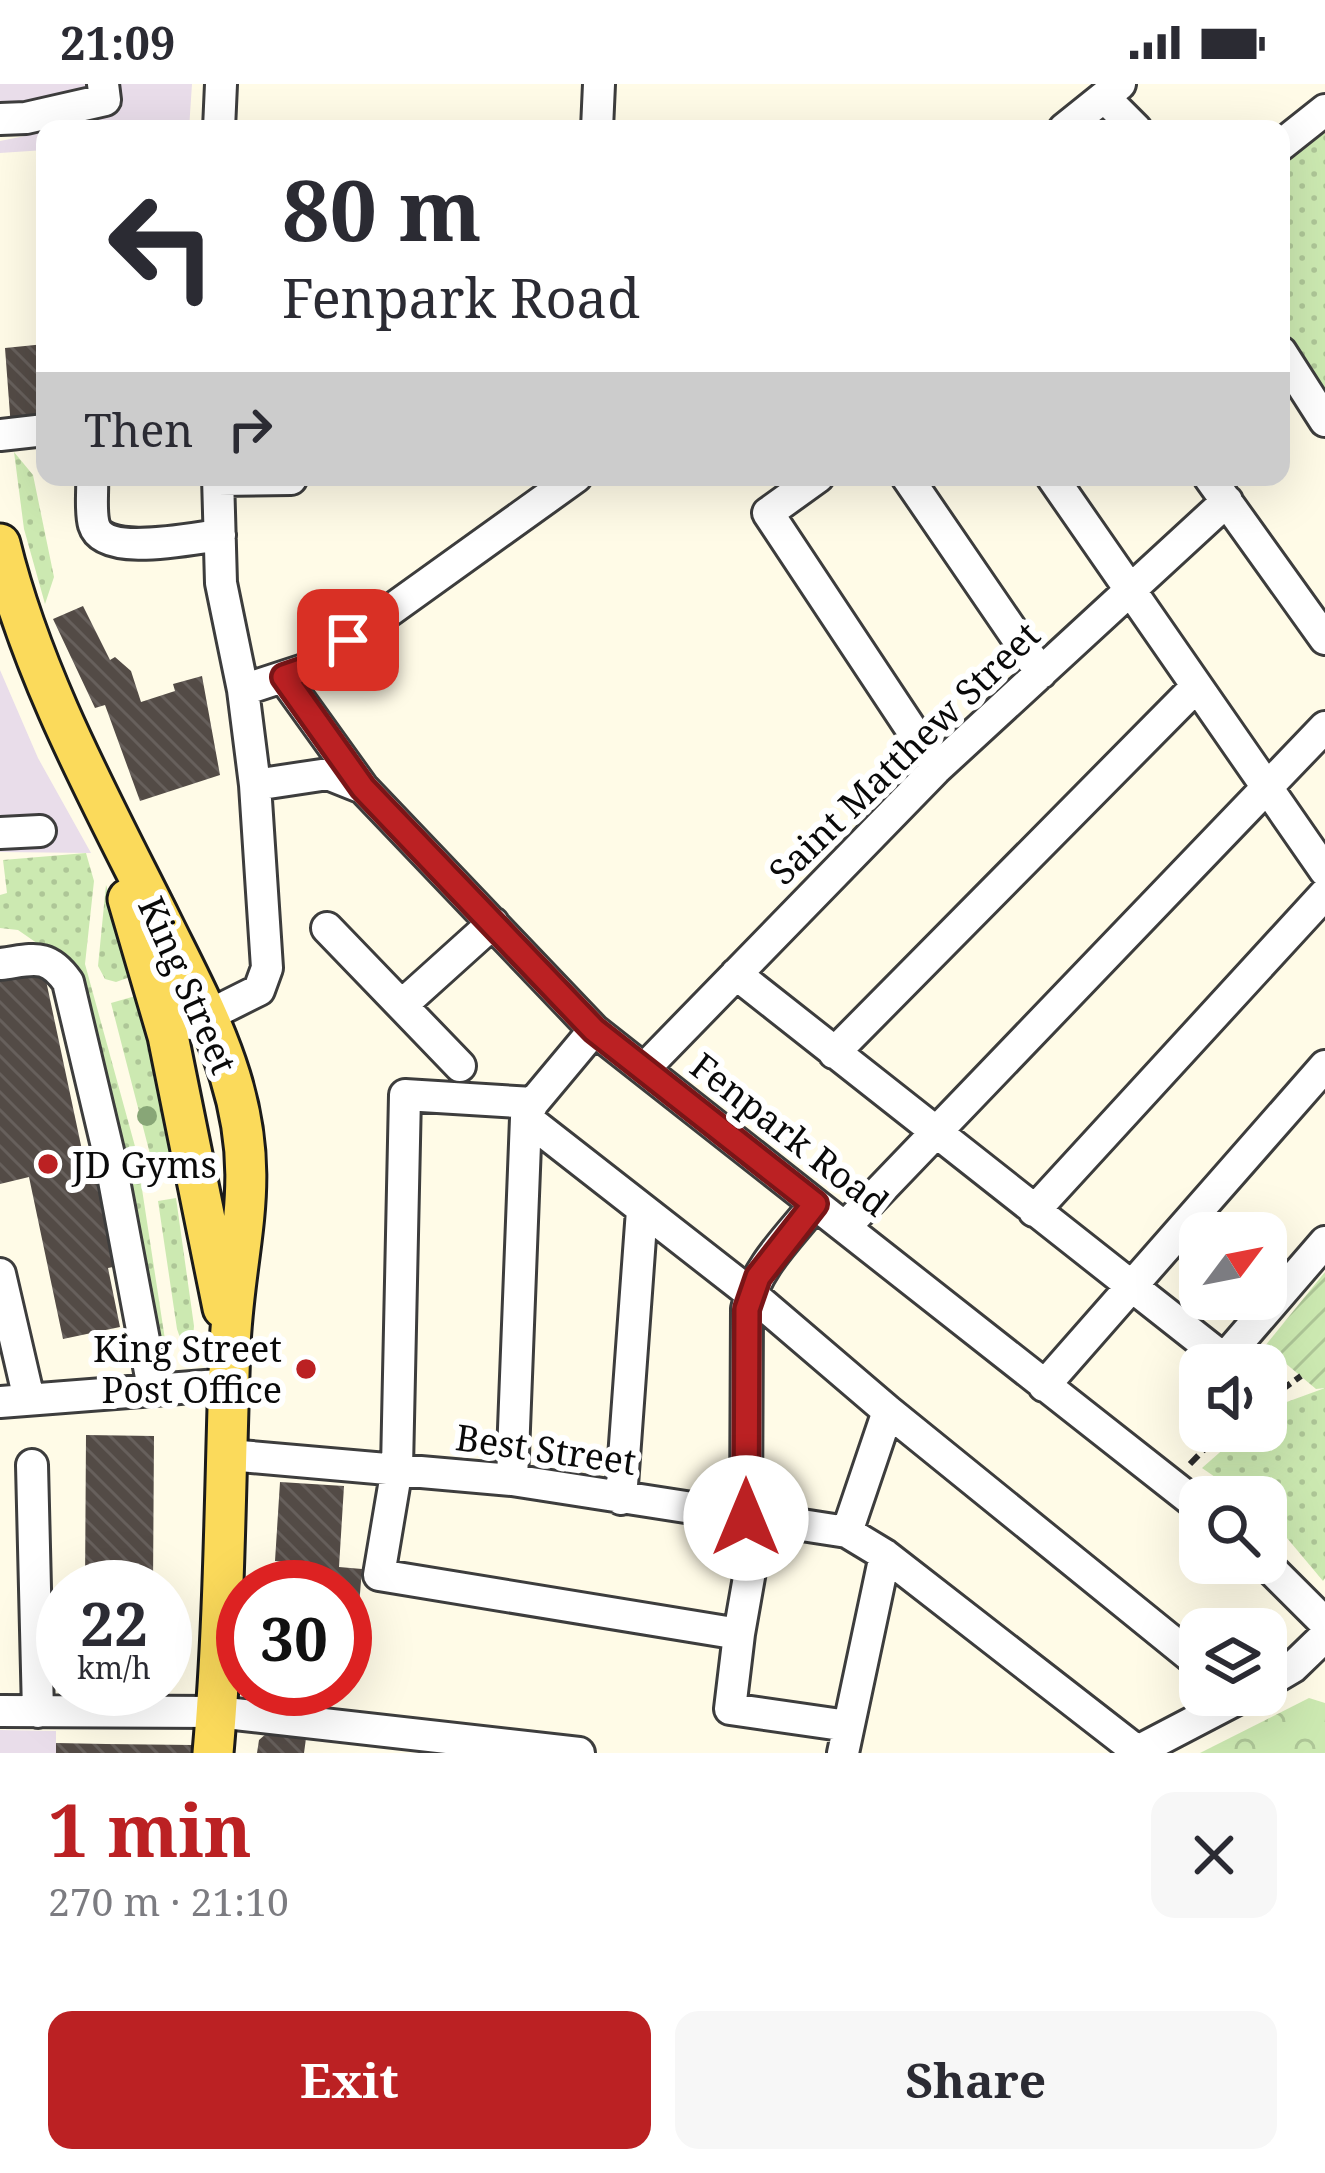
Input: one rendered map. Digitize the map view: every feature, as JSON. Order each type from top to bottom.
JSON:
[{"type":"main road","name":"King Street","points":[[0,544],[14,600],[92,781],[208,1016],[244,1132],[249,1186],[230,1343],[224,1560]]},
{"type":"main road","name":"King Street","points":[[92,781],[168,1036],[230,1343]]},
{"type":"main road","name":"King Street","points":[[213,1753],[217,1716]]},
{"type":"street","points":[[0,118],[26,118],[105,100],[104,84]]},
{"type":"street","points":[[219,120],[221,84]]},
{"type":"street","points":[[597,120],[599,84]]},
{"type":"street","points":[[1075,120],[1115,87],[1132,120]]},
{"type":"street","points":[[1290,138],[1325,110]]},
{"type":"street","points":[[1290,366],[1325,421]]},
{"type":"street","points":[[0,435],[36,431]]},
{"type":"street","points":[[92,486],[94,525],[101,536],[118,543],[220,535]]},
{"type":"street","points":[[168,1036],[259,990],[266,968],[255,784],[243,690],[221,583],[218,486]]},
{"type":"street","points":[[243,690],[310,668],[563,486]]},
{"type":"street","points":[[806,486],[768,513],[937,768]]},
{"type":"street","points":[[913,486],[1041,673]]},
{"type":"street","points":[[1058,486],[1325,871]]},
{"type":"street","points":[[1218,489],[1325,639]]},
{"type":"street","name":"Saint Matthew Street","points":[[644,1070],[937,768],[1127,591],[1218,489]]},
{"type":"street","name":"Fenpark Road","points":[[284,677],[363,788],[594,1030],[1179,1491]]},
{"type":"street","points":[[833,1053],[1196,687]]},
{"type":"street","points":[[846,1226],[1325,728]]},
{"type":"street","points":[[255,784],[328,774],[363,788]]},
{"type":"street","points":[[0,833],[40,831]]},
{"type":"street","points":[[1034,1211],[1325,894]]},
{"type":"street","points":[[402,1005],[493,922]]},
{"type":"street","points":[[327,928],[460,1066]]},
{"type":"street","points":[[0,964],[43,959],[56,966],[68,982],[110,1159],[153,1388]]},
{"type":"street","points":[[736,974],[1224,1359],[1325,1242]]},
{"type":"street","points":[[512,1480],[529,1111],[594,1030]]},
{"type":"street","points":[[1044,1387],[1325,1066]]},
{"type":"street","points":[[739,1634],[379,1575],[397,1468],[405,1095],[529,1111],[642,1210],[751,1293],[888,1411],[1179,1647]]},
{"type":"street","points":[[815,1204],[758,1277],[747,1309],[752,1519],[730,1709],[846,1739],[885,1555]]},
{"type":"street","points":[[621,1498],[642,1210]]},
{"type":"street","points":[[1,1269],[15,1400],[231,1384]]},
{"type":"street","points":[[847,1532],[888,1411]]},
{"type":"street","name":"Best Street","points":[[229,1455],[512,1480],[847,1532],[885,1555],[1136,1752]]},
{"type":"street","points":[[32,1465],[36,1630]]},
{"type":"street","points":[[1285,1584],[1325,1623]]},
{"type":"street","points":[[1287,1670],[1325,1636]]},
{"type":"street","points":[[0,1711],[36,1712]]},
{"type":"street","points":[[252,1716],[579,1753]]},
{"type":"street","points":[[1136,1752],[1204,1716]]},
{"type":"path","points":[[1287,1386],[1301,1376]]},
{"type":"path","points":[[1170,1484],[1201,1452]]},
{"type":"shaded area","points":[[0,84],[192,84],[190,120],[36,120],[36,151],[0,153],[0,141],[25,136],[26,118],[25,108],[0,103]]},
{"type":"shaded area","points":[[0,670],[38,758],[91,853],[0,852]]},
{"type":"shaded area","points":[[0,1730],[56,1731],[56,1753],[0,1753]]},
{"type":"green space","points":[[1325,130],[1325,394],[1290,340],[1290,159]]},
{"type":"green space","points":[[14,452],[33,475],[54,577],[45,604],[24,529]]},
{"type":"green space","points":[[86,853],[94,881],[85,964],[136,1150],[166,1346],[157,1348],[125,1150],[96,1045],[57,957],[18,930],[0,928],[0,895],[7,893],[3,860]]},
{"type":"green space","points":[[106,885],[133,970],[130,977],[116,982],[105,979],[98,966]]},
{"type":"green space","points":[[139,995],[170,1153],[151,1158],[111,1003]]},
{"type":"green space","points":[[176,1198],[194,1326],[185,1352],[177,1329],[158,1201]]},
{"type":"green space","points":[[1325,1272],[1325,1388],[1316,1389],[1287,1365],[1287,1344],[1267,1344]]},
{"type":"green space","points":[[1325,1388],[1323,1581],[1287,1538],[1287,1476],[1214,1476],[1202,1468],[1220,1452],[1287,1452],[1287,1402]]},
{"type":"green space","points":[[1309,1698],[1325,1703],[1325,1753],[1200,1753],[1273,1716],[1287,1716],[1287,1709]]},
{"type":"building","points":[[36,345],[36,425],[11,428],[5,348]]},
{"type":"building","points":[[83,606],[110,660],[115,657],[131,671],[141,702],[175,691],[173,684],[202,676],[220,775],[140,801],[105,705],[95,708],[53,619]]},
{"type":"building","name":"JD Gyms","points":[[44,971],[82,1150],[92,1147],[118,1266],[108,1268],[120,1327],[63,1339],[29,1177],[0,1184],[0,980]]},
{"type":"building","points":[[86,1435],[154,1436],[153,1560],[85,1560]]},
{"type":"building","points":[[280,1482],[344,1486],[339,1560],[275,1560]]},
{"type":"building","points":[[274,1727],[307,1731],[304,1753],[257,1753],[259,1740]]},
{"type":"building","points":[[56,1743],[192,1745],[191,1753],[56,1753]]},
{"type":"place","name":"JD Gyms","points":[[48,1164]]},
{"type":"place","name":"King Street Post Office","points":[[306,1369]]},
{"type":"route","points":[[348,640],[310,668],[284,677],[363,788],[594,1030],[815,1204],[758,1277],[747,1309],[746,1518]]}]
